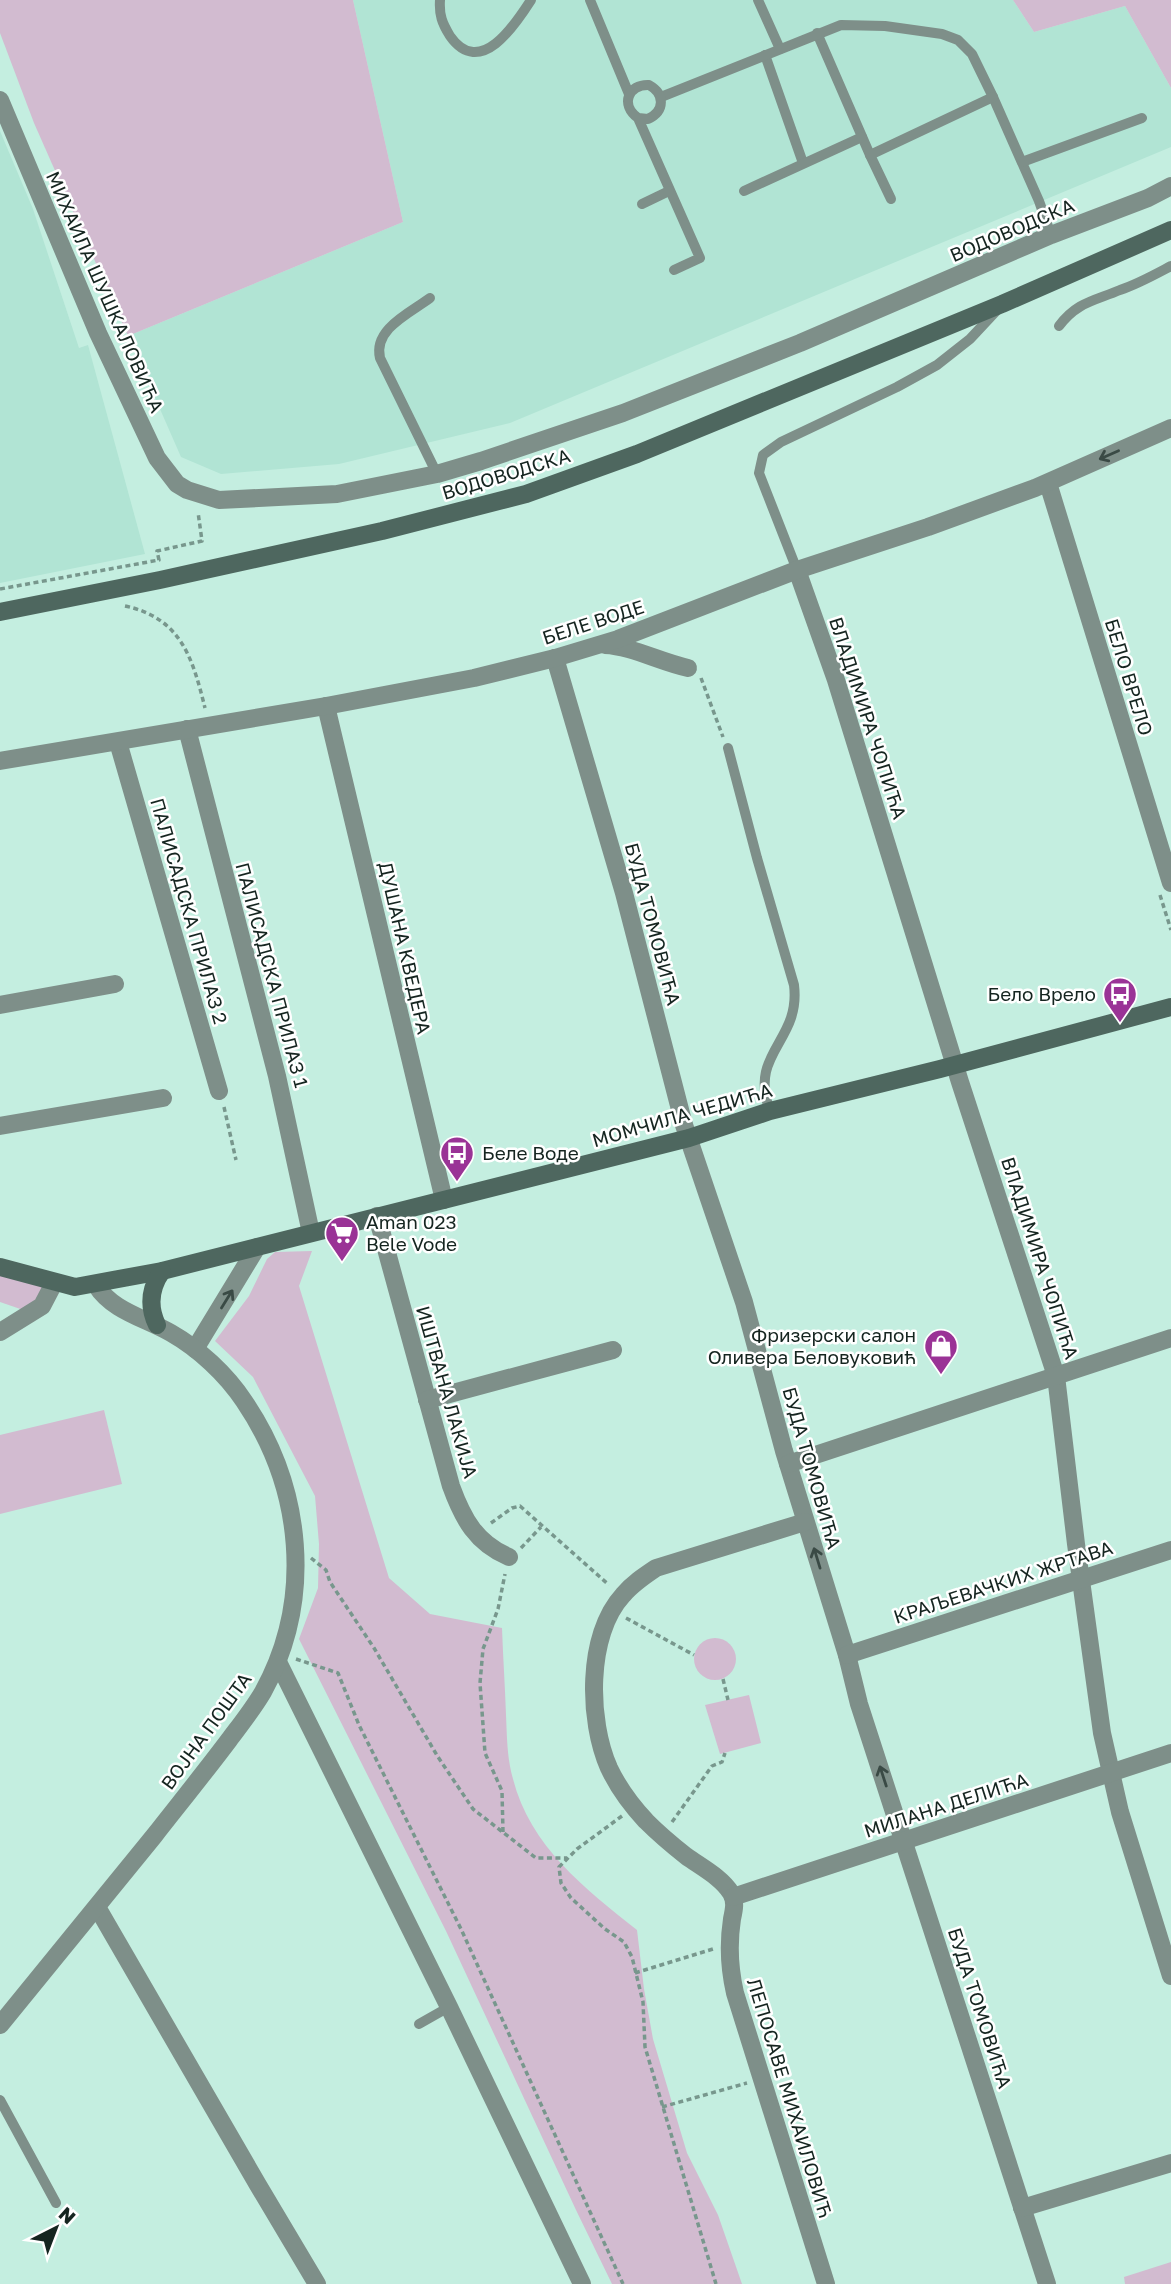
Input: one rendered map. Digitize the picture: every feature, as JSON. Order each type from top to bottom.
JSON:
[{"type":"street","name":"МИХАИЛА ШУШКАЛОВИЋА","points":[[0,100],[98,333],[157,458],[170,478],[187,490]]},
{"type":"street","name":"ВОДОВОДСКА","points":[[187,490],[219,500],[337,495],[437,474],[481,461],[623,413],[800,343],[1171,186]]},
{"type":"street","name":"ВОДОВОДСКА","points":[[0,612],[382,531],[526,494],[638,454],[1002,304],[1171,230]]},
{"type":"street","name":"БЕЛЕ ВОДЕ","points":[[0,761],[474,678],[598,645],[797,570],[928,527],[1048,483],[1171,428]]},
{"type":"street","name":"БЕЛО ВРЕЛО","points":[[1048,483],[1171,883]]},
{"type":"street","name":"ВЛАДИМИРА ЧОПИЋА","points":[[797,570],[848,720],[955,1065],[1056,1376],[1095,1690],[1110,1773],[1168,1957],[1171,1976]]},
{"type":"street","points":[[598,645],[620,645],[663,663],[688,668]]},
{"type":"street","name":"БУДА ТОМОВИЋА","points":[[555,657],[624,893],[690,1138],[744,1303],[859,1704],[1047,2284]]},
{"type":"street","name":"ДУШАНА КВЕДЕРА","points":[[326,706],[444,1200]]},
{"type":"street","name":"ПАЛИСАДСКА ПРИЛАЗ 1","points":[[187,729],[274,1063],[311,1233]]},
{"type":"street","name":"ПАЛИСАДСКА ПРИЛАЗ 2","points":[[118,741],[222,1100]]},
{"type":"street","points":[[0,1005],[115,984]]},
{"type":"street","name":"МОМЧИЛА ЧЕДИЋА","points":[[0,1267],[75,1287],[162,1271],[690,1138],[770,1111],[1171,1007]]},
{"type":"street","points":[[0,1126],[163,1098]]},
{"type":"street","name":"ИШТВАНА ЛАКИЈА","points":[[376,1216],[461,1514],[476,1536],[509,1557]]},
{"type":"street","points":[[195,1349],[257,1247]]},
{"type":"street","points":[[157,1325],[151,1297],[162,1271]]},
{"type":"street","points":[[0,1332],[42,1306],[54,1283]]},
{"type":"street","name":"ВОЈНА ПОШТА","points":[[0,2025],[203,1775],[248,1714],[279,1658],[292,1611],[295,1575],[294,1523],[282,1476],[265,1433],[242,1398],[215,1366],[195,1349],[157,1325],[117,1307],[96,1285]]},
{"type":"street","points":[[788,1464],[1171,1339]]},
{"type":"street","points":[[427,1400],[613,1350]]},
{"type":"street","points":[[733,1897],[666,1825],[646,1820],[619,1786],[609,1768],[597,1725],[594,1681],[598,1651],[606,1623],[622,1595],[656,1568],[805,1521]]},
{"type":"street","name":"КРАЉЕВАЧКИХ ЖРТАВА","points":[[847,1655],[1171,1550]]},
{"type":"street","points":[[279,1658],[582,2284]]},
{"type":"street","name":"МИЛАНА ДЕЛИЋА","points":[[733,1897],[1171,1753]]},
{"type":"street","name":"ЛЕПОСАВЕ МИХАИЛОВИЋ","points":[[733,1897],[728,1948],[729,1969],[826,2284]]},
{"type":"street","points":[[97,1907],[317,2284]]},
{"type":"street","points":[[1022,2208],[1171,2162]]},
{"type":"lane","points":[[440,0],[439,15],[454,41],[477,52],[503,39],[531,0]]},
{"type":"lane","points":[[590,0],[629,94]]},
{"type":"lane","points":[[758,0],[780,49]]},
{"type":"lane","points":[[661,97],[841,24],[885,26],[942,34],[958,40],[972,54],[1022,162],[1051,235]]},
{"type":"lane","points":[[817,33],[891,199]]},
{"type":"lane","points":[[765,55],[803,163]]},
{"type":"lane","points":[[638,118],[648,119],[661,108],[659,92],[649,85],[638,86],[629,94],[629,110],[638,118],[701,258],[674,270]]},
{"type":"lane","points":[[870,155],[993,97]]},
{"type":"lane","points":[[1022,162],[1142,118]]},
{"type":"lane","points":[[744,191],[862,137]]},
{"type":"lane","points":[[642,204],[669,191]]},
{"type":"lane","points":[[1059,326],[1070,312],[1083,303],[1122,290],[1171,266]]},
{"type":"lane","points":[[430,298],[389,328],[380,339],[377,349],[437,474]]},
{"type":"lane","name":"ВОДОВОДСКА","points":[[797,570],[759,473],[763,455],[781,442],[937,365],[970,338],[1002,304]]},
{"type":"lane","points":[[728,748],[796,997],[791,1024],[765,1069],[765,1096],[770,1111]]},
{"type":"lane","points":[[419,2024],[449,2007]]},
{"type":"lane","points":[[0,2100],[56,2203]]},
{"type":"path","points":[[0,589],[159,560],[157,551],[202,541],[199,520]]},
{"type":"path","points":[[120,605],[147,614],[182,640],[194,665],[209,724]]},
{"type":"path","points":[[688,668],[698,670],[714,718],[728,748]]},
{"type":"path","points":[[222,1100],[236,1160]]},
{"type":"path","points":[[476,1536],[512,1508],[520,1506],[622,1595]]},
{"type":"path","points":[[503,1832],[502,1791],[485,1753],[480,1683],[483,1649],[498,1609],[509,1557],[541,1527]]},
{"type":"path","points":[[307,1555],[326,1570],[330,1582],[473,1809],[536,1858],[568,1858]]},
{"type":"path","points":[[618,1614],[694,1655]]},
{"type":"path","points":[[279,1658],[338,1673],[359,1725],[461,1929],[623,2284]]},
{"type":"path","points":[[723,1679],[728,1700]]},
{"type":"path","points":[[680,1831],[666,1825],[712,1766],[722,1762],[725,1753]]},
{"type":"path","points":[[627,1812],[559,1867],[561,1883],[579,1906],[624,1942],[632,1956],[643,2002],[645,2048],[716,2284]]},
{"type":"path","points":[[635,1973],[722,1947]]},
{"type":"path","points":[[662,2107],[762,2078]]},
{"type":"shaded area","points":[[0,0],[353,0],[403,222],[128,336],[34,123],[0,33]]},
{"type":"shaded area","points":[[353,0],[1013,0],[1034,32],[1125,6],[1171,88],[1171,147],[510,423],[339,464],[221,474],[181,457],[128,336],[403,222]]},
{"type":"shaded area","points":[[1013,0],[1171,0],[1171,88],[1125,6],[1034,32]]},
{"type":"shaded area","points":[[0,131],[33,209],[79,348],[88,345],[145,554],[0,583]]},
{"type":"shaded area","points":[[312,1251],[299,1286],[389,1578],[430,1614],[502,1628],[508,1755],[521,1803],[532,1825],[562,1864],[598,1899],[637,1930],[653,2039],[687,2153],[718,2215],[742,2284],[612,2284],[446,1931],[299,1639],[318,1588],[319,1544],[315,1496],[253,1377],[215,1341],[249,1296],[267,1259],[275,1252]]},
{"type":"shaded area","points":[[0,1267],[54,1283],[32,1313],[0,1302]]},
{"type":"shaded area","points":[[104,1410],[122,1484],[0,1514],[0,1435]]},
{"type":"shaded area","points":[[715,1638],[730,1644],[736,1659],[730,1674],[715,1680],[700,1674],[694,1659],[700,1644]]},
{"type":"shaded area","points":[[749,1695],[761,1743],[720,1754],[705,1705]]},
{"type":"shaded area","points":[[1171,2262],[1171,2284],[1125,2284],[1124,2277]]},
{"type":"place","name":"Бело Врело","points":[[1120,1024]]},
{"type":"place","name":"Беле Воде","points":[[457,1183]]},
{"type":"place","name":"Aman 023 Bele Vode","points":[[342,1263]]},
{"type":"place","name":"Фризерски салон Оливера Беловуковић","points":[[941,1376]]}]
